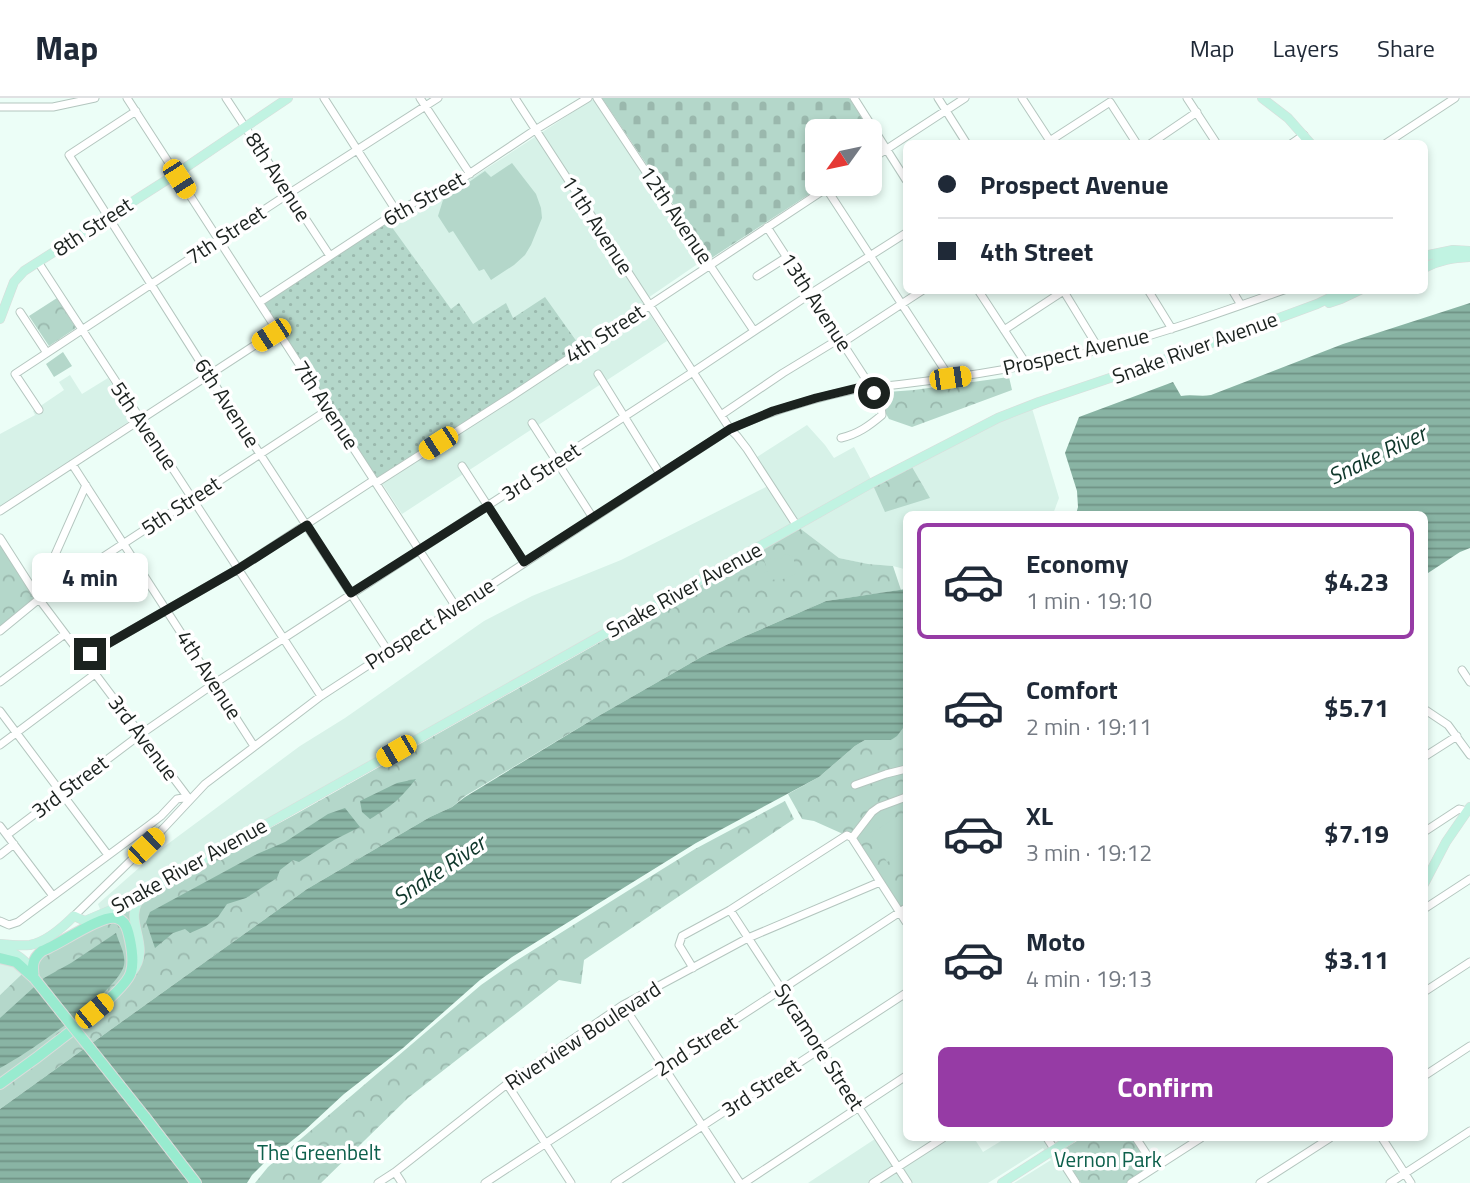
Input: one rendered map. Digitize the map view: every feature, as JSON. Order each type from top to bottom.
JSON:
[{"type":"highway","points":[[0,1084],[124,984],[131,973],[132,950],[124,923],[110,919],[86,928],[43,951],[33,962],[34,975]]},
{"type":"highway","points":[[0,958],[16,962],[34,975],[196,1183]]},
{"type":"highway","points":[[0,1077],[54,1043]]},
{"type":"main road","name":"8th Street","points":[[0,320],[14,282],[23,271],[176,174],[288,98]]},
{"type":"main road","points":[[1262,98],[1288,118],[1308,140]]},
{"type":"main road","points":[[1428,255],[1453,250],[1470,251]]},
{"type":"main road","points":[[1428,266],[1441,260],[1470,257]]},
{"type":"main road","name":"Snake River Avenue","points":[[74,916],[85,921],[148,892],[917,458],[998,418],[1184,353],[1338,294]]},
{"type":"main road","name":"Snake River Avenue","points":[[1317,304],[1352,294]]},
{"type":"main road","points":[[1428,876],[1468,809]]},
{"type":"main road","points":[[131,973],[138,963],[140,951],[133,911],[139,899],[148,892]]},
{"type":"main road","points":[[86,928],[123,905],[136,947],[131,973]]},
{"type":"main road","points":[[43,951],[74,916]]},
{"type":"main road","points":[[0,946],[30,945],[46,939],[65,926]]},
{"type":"main road","points":[[0,946],[20,957],[34,975]]},
{"type":"main road","points":[[1002,1183],[1067,1141]]},
{"type":"street","points":[[14,98],[21,107]]},
{"type":"street","points":[[0,107],[52,107],[95,98]]},
{"type":"street","name":"8th Avenue","points":[[226,98],[330,256]]},
{"type":"street","points":[[324,98],[397,212]]},
{"type":"street","points":[[420,98],[470,174]]},
{"type":"street","name":"7th Street","points":[[38,410],[15,374],[438,98]]},
{"type":"street","name":"11th Avenue","points":[[515,98],[730,429],[747,449],[797,526]]},
{"type":"street","name":"6th Street","points":[[260,302],[397,212],[454,184],[588,98]]},
{"type":"street","name":"12th Avenue","points":[[597,98],[754,331]]},
{"type":"street","points":[[854,98],[903,175]]},
{"type":"street","points":[[938,98],[964,140]]},
{"type":"street","points":[[882,152],[965,98]]},
{"type":"street","points":[[1022,98],[1048,140]]},
{"type":"street","points":[[1187,98],[1215,140]]},
{"type":"street","points":[[1391,140],[1454,98]]},
{"type":"street","points":[[1052,140],[1110,102],[1134,140]]},
{"type":"street","name":"6th Avenue","points":[[133,104],[69,155],[388,651]]},
{"type":"street","name":"7th Avenue","points":[[133,104],[456,607]]},
{"type":"street","points":[[1156,140],[1198,112]]},
{"type":"street","points":[[1297,140],[1304,135]]},
{"type":"street","name":"4th Street","points":[[83,658],[238,569],[815,196]]},
{"type":"street","points":[[836,196],[871,257],[950,378]]},
{"type":"street","name":"13th Avenue","points":[[767,227],[881,406],[883,415],[859,433],[841,438]]},
{"type":"street","name":"3rd Street","points":[[7,835],[215,682],[903,235]]},
{"type":"street","points":[[757,276],[787,257]]},
{"type":"street","name":"5th Avenue","points":[[38,262],[321,696]]},
{"type":"street","points":[[721,415],[783,373],[917,294]]},
{"type":"street","points":[[981,294],[1027,365]]},
{"type":"street","points":[[1004,330],[1059,294]]},
{"type":"street","points":[[1066,294],[1099,349]]},
{"type":"street","points":[[1150,294],[1172,329]]},
{"type":"street","points":[[1234,294],[1241,305]]},
{"type":"street","name":"Prospect Avenue","points":[[0,921],[9,925],[18,922],[161,816],[177,799],[190,800],[205,784],[321,696],[730,429],[773,411],[857,388],[1010,370],[1070,357],[1172,329],[1273,294]]},
{"type":"street","points":[[20,312],[47,353]]},
{"type":"street","points":[[0,511],[278,330]]},
{"type":"street","points":[[598,374],[660,474]]},
{"type":"street","name":"5th Street","points":[[0,631],[39,598],[329,410]]},
{"type":"street","points":[[532,423],[593,518]]},
{"type":"street","name":"4th Avenue","points":[[72,464],[254,746]]},
{"type":"street","points":[[462,466],[524,562]]},
{"type":"street","points":[[39,598],[42,584],[86,485]]},
{"type":"street","name":"3rd Avenue","points":[[0,538],[65,634],[190,800]]},
{"type":"street","points":[[0,682],[65,634]]},
{"type":"street","points":[[1462,670],[1470,682]]},
{"type":"street","points":[[0,745],[95,674]]},
{"type":"street","points":[[0,711],[108,855]]},
{"type":"street","points":[[1428,712],[1448,724],[1470,755]]},
{"type":"street","points":[[1428,754],[1457,736]]},
{"type":"street","points":[[855,785],[903,770]]},
{"type":"street","points":[[852,838],[872,812],[903,798]]},
{"type":"street","points":[[74,916],[190,800]]},
{"type":"street","points":[[1428,828],[1459,809],[1468,809]]},
{"type":"street","points":[[0,826],[53,896]]},
{"type":"street","points":[[693,968],[679,944],[682,936],[730,910],[847,835],[852,838],[880,882],[903,910]]},
{"type":"street","points":[[0,855],[14,844]]},
{"type":"street","points":[[1428,905],[1470,878]]},
{"type":"street","name":"Riverview Boulevard","points":[[378,1183],[506,1084],[623,1004],[748,938],[880,882]]},
{"type":"street","name":"Sycamore Street","points":[[730,910],[908,1183]]},
{"type":"street","name":"2nd Street","points":[[485,1183],[903,910]]},
{"type":"street","points":[[1428,989],[1470,962]]},
{"type":"street","name":"3rd Street","points":[[615,1183],[903,995]]},
{"type":"street","points":[[623,1004],[742,1183],[903,1078]]},
{"type":"street","points":[[1428,1073],[1470,1046]]},
{"type":"street","points":[[506,1084],[570,1183]]},
{"type":"street","points":[[1390,1183],[1470,1131]]},
{"type":"street","points":[[873,1183],[938,1141]]},
{"type":"street","points":[[1049,1141],[1076,1183]]},
{"type":"street","points":[[1138,1141],[1155,1167]]},
{"type":"street","points":[[1131,1183],[1196,1141]]},
{"type":"street","points":[[1260,1183],[1325,1141]]},
{"type":"street","points":[[1384,1141],[1411,1183]]},
{"type":"street","points":[[395,1172],[402,1183]]},
{"type":"shaded area","points":[[593,99],[702,261],[642,302],[667,341],[402,514],[266,304],[422,203],[455,189]]},
{"type":"shaded area","points":[[70,375],[82,394],[108,378],[134,418],[0,508],[0,434],[35,415],[33,411],[64,390],[59,382]]},
{"type":"shaded area","points":[[1031,405],[1059,498],[1054,511],[903,511],[903,568],[839,558],[797,526],[102,914],[98,904],[157,852],[300,746],[345,718],[484,621],[532,596],[621,560],[770,485],[754,459],[807,425],[834,458],[854,447],[873,483]]},
{"type":"shaded area","points":[[0,948],[31,967],[0,995]]},
{"type":"shaded area","points":[[878,1137],[898,1167],[938,1141],[976,1141],[983,1152],[1001,1141],[1049,1141],[1076,1183],[1014,1183],[1051,1160],[1043,1148],[988,1183],[808,1183]]},
{"type":"green space","points":[[602,98],[849,98],[862,119],[805,119],[807,196],[710,259]]},
{"type":"green space","points":[[512,163],[536,194],[542,218],[525,255],[491,280],[484,269],[479,271],[453,231],[449,233],[438,216],[443,200],[485,171],[491,177]]},
{"type":"green space","points":[[386,219],[451,309],[459,303],[473,324],[506,303],[513,318],[545,297],[582,349],[376,483],[260,302]]},
{"type":"green space","points":[[57,298],[76,328],[49,346],[29,316]]},
{"type":"green space","points":[[63,352],[72,366],[54,377],[46,364]]},
{"type":"green space","points":[[1009,377],[1012,390],[912,427],[889,419],[874,393],[914,390]]},
{"type":"green space","points":[[912,467],[930,498],[885,512],[872,483]]},
{"type":"green space","points":[[797,526],[839,558],[893,566],[901,590],[826,601],[703,656],[595,718],[465,796],[452,807],[430,817],[307,889],[0,1109],[0,995],[40,957],[717,576],[716,571]]},
{"type":"green space","points":[[0,538],[39,599],[0,631]]},
{"type":"green space","points":[[786,554],[794,557],[794,564],[799,572],[780,580],[762,575],[761,573],[768,571],[765,558],[780,559]]},
{"type":"green space","points":[[903,727],[903,910],[900,912],[852,838],[814,821],[802,819],[788,794],[819,777],[865,740],[891,740]]},
{"type":"green space","name":"The Greenbelt","points":[[785,801],[794,819],[584,960],[581,984],[559,980],[408,1098],[321,1183],[255,1183],[268,1167],[481,985],[695,849]]},
{"type":"green space","points":[[898,816],[903,823],[903,850],[900,854],[887,862],[872,837],[873,832]]},
{"type":"green space","name":"Vernon Park","points":[[1077,1141],[1138,1141],[1155,1167],[1131,1183],[1081,1183],[1060,1151]]},
{"type":"water","name":"Snake River","points":[[1470,303],[1470,548],[1428,573],[1428,511],[1077,511],[1077,491],[1065,453],[1079,417],[1173,382],[1181,396],[1211,395],[1343,344]]},
{"type":"water","name":"Snake River","points":[[903,589],[903,728],[897,736],[891,740],[865,740],[819,777],[696,843],[512,957],[480,980],[403,1048],[344,1094],[263,1164],[247,1183],[0,1183],[0,1109],[307,889],[430,817],[452,807],[595,718],[703,656],[826,601]]},
{"type":"water","points":[[416,779],[395,802],[370,819],[362,812],[360,801],[397,783]]},
{"type":"water","points":[[345,808],[360,827],[299,862],[293,860],[280,870],[277,878],[246,898],[227,904],[218,917],[206,926],[190,933],[185,929],[173,933],[155,948],[146,922],[150,912],[257,854],[285,842],[328,814]]},
{"type":"water","points":[[116,933],[124,965],[106,991],[70,1021],[0,1068],[0,1018],[44,978]]},
{"type":"route","points":[[90,654],[238,569],[307,525],[351,593],[488,506],[524,562],[730,429],[773,411],[816,398],[857,388],[871,387],[874,393]]}]
